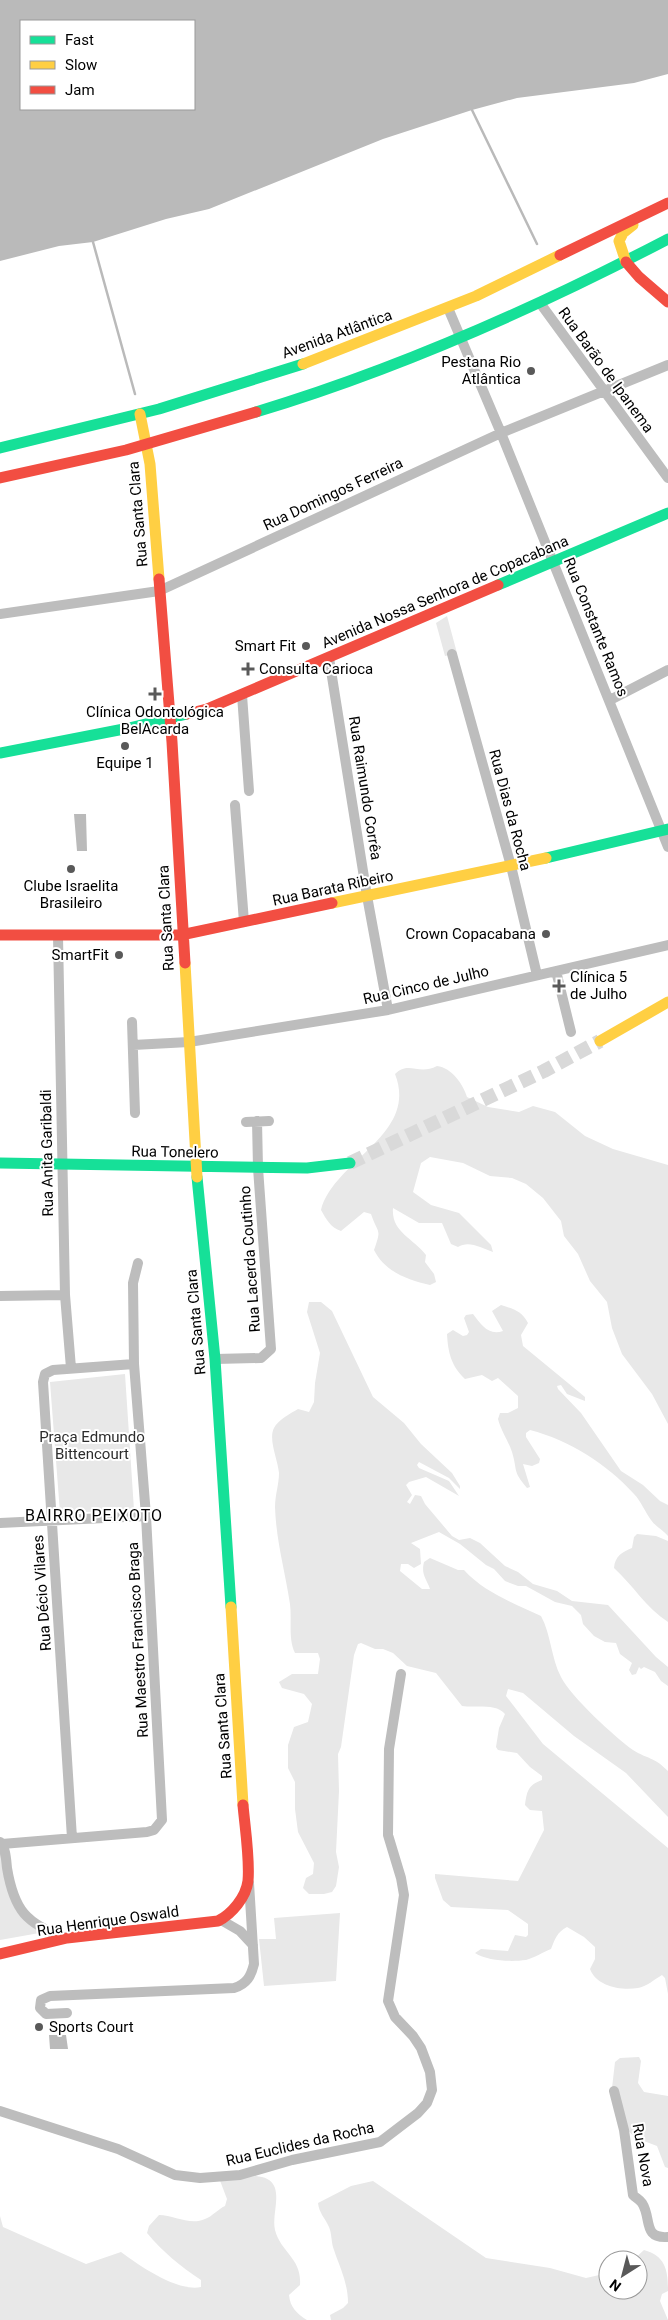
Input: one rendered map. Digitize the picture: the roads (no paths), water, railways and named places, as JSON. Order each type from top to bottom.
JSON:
[{"type":"main road","name":"Avenida Atlântica","points":[[0,448],[140,414],[297,366],[448,308],[668,203]]},
{"type":"main road","points":[[652,212],[630,227],[620,238],[619,245],[626,262],[639,277],[668,302]]},
{"type":"main road","points":[[0,478],[147,444],[291,401],[460,338],[626,262],[668,239]]},
{"type":"main road","name":"Rua Santa Clara","points":[[140,414],[147,444],[170,719],[181,935],[196,1167],[215,1359],[248,1881]]},
{"type":"main road","name":"Avenida Nossa Senhora de Copacabana","points":[[0,753],[170,719],[206,709],[668,513]]},
{"type":"main road","name":"Rua Barata Ribeiro","points":[[0,935],[181,935],[511,866],[665,831]]},
{"type":"main road","points":[[600,1041],[668,1002]]},
{"type":"main road","name":"Rua Tonelero","points":[[0,1163],[258,1168],[307,1168],[350,1163]]},
{"type":"main road","points":[[221,1920],[237,1903],[248,1881]]},
{"type":"main road","name":"Rua Henrique Oswald","points":[[0,1954],[67,1938],[221,1920]]},
{"type":"street","name":"Rua Barão de Ipanema","points":[[540,302],[668,478]]},
{"type":"street","name":"Rua Constante Ramos","points":[[448,308],[665,831],[668,846]]},
{"type":"street","name":"Rua Domingos Ferreira","points":[[0,614],[159,590],[501,433],[668,364]]},
{"type":"street","name":"Rua Dias da Rocha","points":[[452,654],[511,866],[537,975]]},
{"type":"street","name":"Rua Raimundo Corrêa","points":[[330,658],[367,896],[388,1010]]},
{"type":"street","points":[[610,700],[668,670]]},
{"type":"street","points":[[242,695],[249,791]]},
{"type":"street","points":[[235,805],[244,922]]},
{"type":"street","name":"Rua Anita Garibaldi","points":[[58,936],[65,1295],[71,1368]]},
{"type":"street","name":"Rua Cinco de Julho","points":[[133,1045],[189,1042],[388,1010],[668,945]]},
{"type":"street","points":[[556,971],[571,1032]]},
{"type":"street","points":[[132,1022],[135,1113]]},
{"type":"street","points":[[257,1121],[258,1168]]},
{"type":"street","points":[[246,1122],[269,1121]]},
{"type":"street","name":"Rua Lacerda Coutinho","points":[[215,1359],[260,1358],[271,1350],[258,1168]]},
{"type":"street","name":"Rua Maestro Francisco Braga","points":[[1,1843],[147,1832],[154,1830],[162,1820],[146,1516],[134,1364],[133,1283],[138,1263]]},
{"type":"street","points":[[0,1296],[65,1295]]},
{"type":"street","points":[[71,1368],[134,1364]]},
{"type":"street","name":"Rua Décio Vilares","points":[[71,1368],[49,1371],[43,1382],[72,1838]]},
{"type":"street","points":[[0,1523],[146,1516]]},
{"type":"street","name":"Rua Euclides da Rocha","points":[[0,2111],[118,2149],[174,2175],[206,2178],[240,2175],[292,2160],[380,2142],[418,2113],[430,2095],[432,2084],[430,2072],[418,2042],[395,2017],[388,2001],[404,1895],[388,1835],[389,1748],[401,1674]]},
{"type":"street","points":[[1,1843],[11,1888],[21,1909],[33,1924],[67,1938]]},
{"type":"street","name":"Rua Santa Clara","points":[[67,2013],[46,2014],[40,2008],[41,2000],[50,1996],[239,1986],[248,1980],[252,1972],[253,1946],[248,1881]]},
{"type":"street","points":[[221,1920],[240,1931],[253,1946]]},
{"type":"street","name":"Rua Nova","points":[[614,2090],[624,2130],[633,2195],[642,2202],[650,2231],[659,2238],[668,2237]]},
{"type":"waterway","points":[[472,110],[537,244]]},
{"type":"waterway","points":[[93,242],[135,394]]},
{"type":"tunnel","points":[[350,1163],[544,1071],[600,1041]]},
{"type":"place","name":"Pestana Rio Atlântica","points":[[531,371]]},
{"type":"place","name":"Smart Fit","points":[[306,646]]},
{"type":"place","name":"Consulta Carioca","points":[[248,669]]},
{"type":"place","name":"Clínica Odontológica BelAcarda","points":[[155,694]]},
{"type":"place","name":"Equipe 1","points":[[125,746]]},
{"type":"place","name":"Clube Israelita Brasileiro","points":[[71,869]]},
{"type":"place","name":"Crown Copacabana","points":[[546,934]]},
{"type":"place","name":"SmartFit","points":[[119,955]]},
{"type":"place","name":"Clínica 5 de Julho","points":[[559,986]]},
{"type":"place","name":"Sports Court","points":[[39,2027]]},
{"type":"district","name":"BAIRRO PEIXOTO","points":[[94,1515]]},
{"type":"park label","name":"Praça Edmundo Bittencourt","points":[[92,1446]]}]
